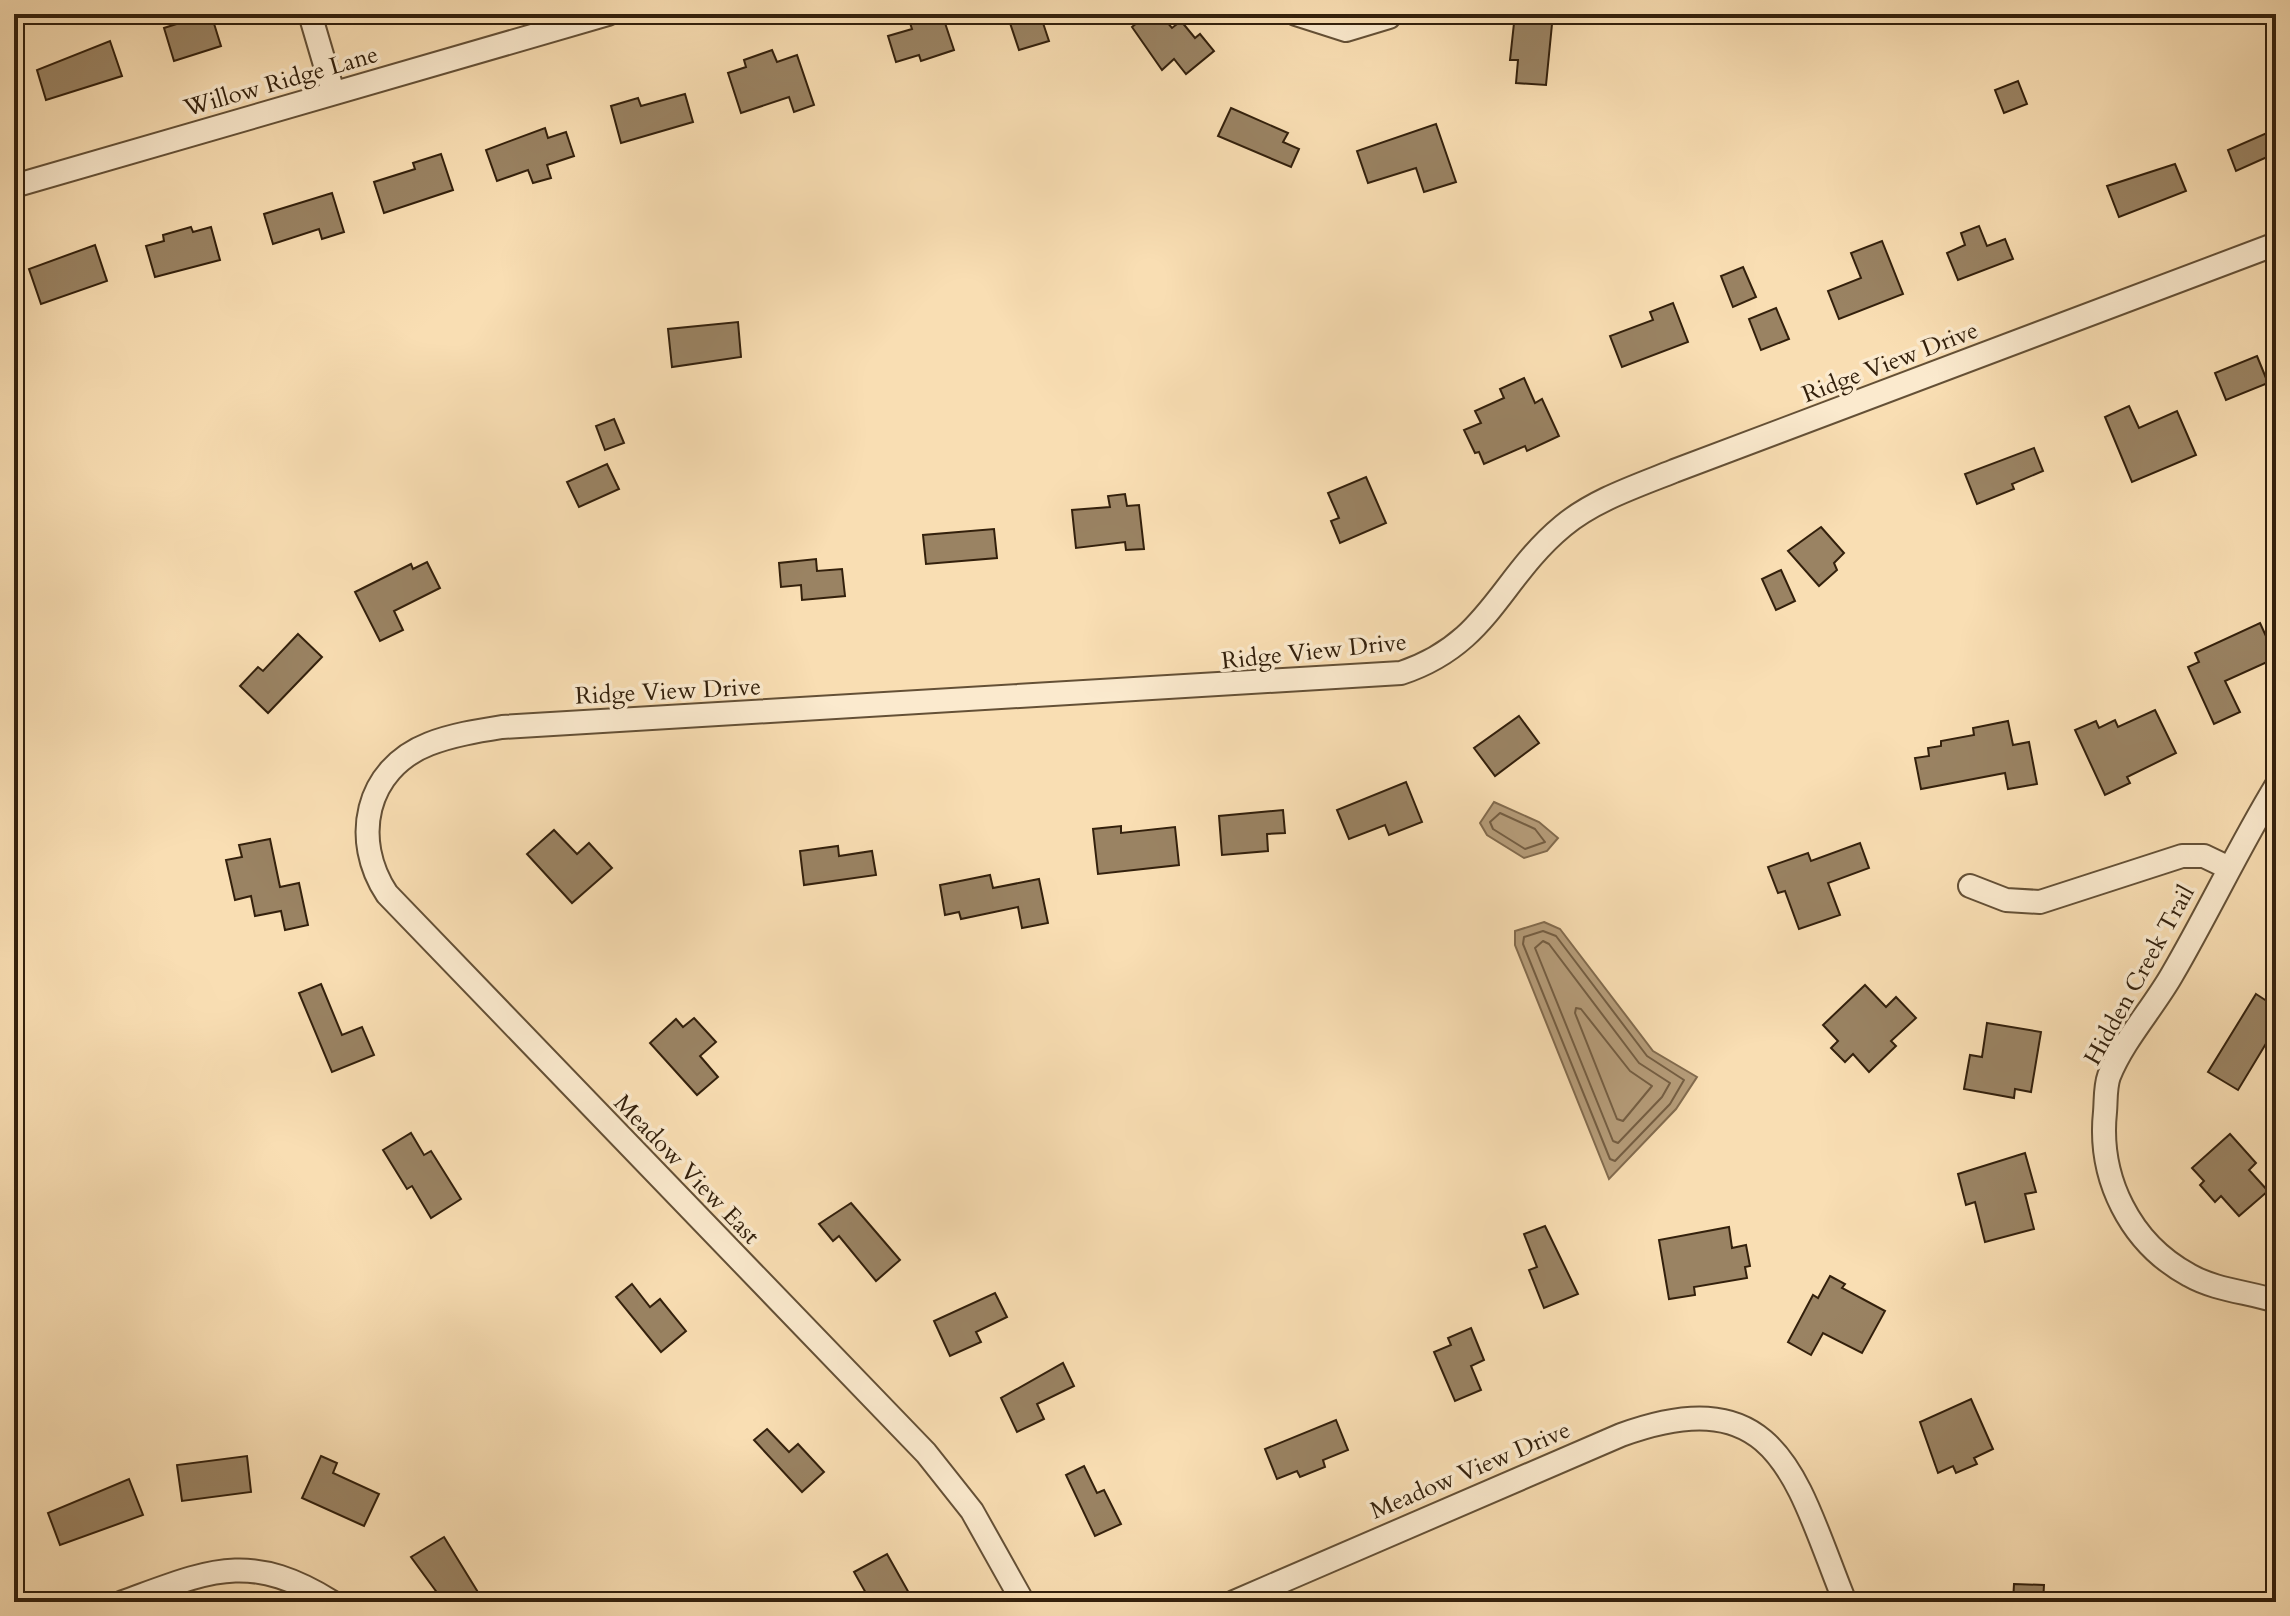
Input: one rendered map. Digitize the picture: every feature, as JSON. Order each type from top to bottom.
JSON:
[{"type":"street","points":[[310,14],[333,92]]},
{"type":"street","name":"Willow Ridge Lane","points":[[14,186],[608,14]]},
{"type":"street","points":[[1296,14],[1346,30],[1389,17]]},
{"type":"street","name":"Ridge View Drive","points":[[395,765],[426,745],[464,733],[502,727],[1401,673],[1448,652],[1473,632],[1543,546],[1563,526],[1601,503],[1674,471],[2276,244]]},
{"type":"street","name":"Meadow View East","points":[[395,765],[381,780],[371,800],[366,834],[369,856],[387,894],[926,1453],[972,1511],[1023,1602]]},
{"type":"street","name":"Hidden Creek Trail","points":[[2276,786],[2227,867],[2174,972],[2123,1049],[2108,1079],[2104,1122],[2107,1169],[2121,1209],[2162,1256],[2190,1276],[2276,1301]]},
{"type":"street","points":[[1970,886],[2006,900],[2040,902],[2182,856],[2204,856],[2227,867]]},
{"type":"street","name":"Meadow View Drive","points":[[1234,1602],[1629,1431],[1677,1418],[1710,1417],[1735,1422],[1752,1430],[1771,1447],[1793,1477],[1845,1602]]},
{"type":"street","points":[[123,1602],[217,1571],[246,1568],[285,1579],[332,1602]]},
{"type":"water","points":[[1494,802],[1539,822],[1558,838],[1547,851],[1524,858],[1487,835],[1480,823]]},
{"type":"water","points":[[1544,922],[1560,929],[1653,1051],[1697,1077],[1676,1109],[1609,1179],[1515,945],[1515,931]]},
{"type":"building","points":[[187,14],[211,14],[221,46],[174,61],[164,28],[189,20]]},
{"type":"building","points":[[928,14],[942,14],[954,50],[921,61],[919,55],[896,62],[888,36],[912,29],[909,20]]},
{"type":"building","points":[[1007,14],[1040,14],[1049,41],[1019,50]]},
{"type":"building","points":[[1148,14],[1160,14],[1172,28],[1181,21],[1195,38],[1200,34],[1214,51],[1186,74],[1174,59],[1162,70],[1132,27]]},
{"type":"building","points":[[1515,14],[1553,14],[1546,85],[1516,83],[1518,60],[1510,60]]},
{"type":"building","points":[[110,41],[122,76],[46,100],[37,70]]},
{"type":"building","points":[[772,50],[777,62],[797,55],[814,105],[794,112],[789,97],[741,113],[728,73],[746,67],[744,60]]},
{"type":"building","points":[[2018,81],[2027,104],[2004,113],[1995,90]]},
{"type":"building","points":[[685,94],[693,122],[621,143],[611,106],[638,98],[641,106]]},
{"type":"building","points":[[1231,108],[1288,133],[1283,142],[1299,149],[1291,167],[1218,136]]},
{"type":"building","points":[[1436,124],[1456,182],[1424,192],[1416,168],[1368,183],[1357,151]]},
{"type":"building","points":[[545,128],[548,138],[566,132],[574,156],[547,165],[551,178],[533,183],[528,170],[497,181],[486,150]]},
{"type":"building","points":[[2276,129],[2276,153],[2236,171],[2228,150]]},
{"type":"building","points":[[441,154],[453,190],[384,213],[374,182],[415,169],[413,163]]},
{"type":"building","points":[[2175,164],[2186,191],[2119,217],[2107,186]]},
{"type":"building","points":[[332,193],[344,232],[322,239],[319,229],[273,244],[264,214]]},
{"type":"building","points":[[1979,226],[1987,246],[2005,239],[2013,259],[1958,280],[1947,253],[1965,245],[1961,233]]},
{"type":"building","points":[[191,227],[193,232],[211,227],[220,260],[155,277],[146,246],[164,241],[163,235]]},
{"type":"building","points":[[1882,241],[1903,294],[1839,319],[1828,291],[1861,278],[1851,253]]},
{"type":"building","points":[[95,245],[107,281],[41,304],[29,269]]},
{"type":"building","points":[[1743,267],[1756,297],[1733,307],[1721,276]]},
{"type":"building","points":[[1673,303],[1688,342],[1622,367],[1610,336],[1653,320],[1650,312]]},
{"type":"building","points":[[1776,308],[1789,339],[1761,350],[1749,319]]},
{"type":"building","points":[[738,322],[741,357],[672,367],[668,329]]},
{"type":"building","points":[[2257,356],[2268,383],[2226,400],[2215,373]]},
{"type":"building","points":[[1524,378],[1535,403],[1542,399],[1559,436],[1527,451],[1525,446],[1484,464],[1464,430],[1481,423],[1475,411],[1504,398],[1500,389]]},
{"type":"building","points":[[2129,406],[2139,428],[2177,411],[2196,455],[2132,482],[2105,417]]},
{"type":"building","points":[[614,419],[624,443],[605,450],[596,426]]},
{"type":"building","points":[[2034,448],[2043,471],[2012,484],[2014,489],[1977,504],[1965,474]]},
{"type":"building","points":[[607,464],[619,489],[579,507],[567,482]]},
{"type":"building","points":[[1366,477],[1386,523],[1340,543],[1331,521],[1339,518],[1328,493]]},
{"type":"building","points":[[1125,494],[1127,506],[1139,505],[1144,549],[1126,550],[1125,542],[1076,548],[1072,510],[1110,507],[1108,496]]},
{"type":"building","points":[[1821,527],[1844,553],[1834,563],[1837,570],[1819,586],[1788,551]]},
{"type":"building","points":[[994,529],[997,558],[926,564],[923,535]]},
{"type":"building","points":[[816,559],[817,571],[842,569],[845,596],[802,600],[801,585],[781,587],[779,563]]},
{"type":"building","points":[[427,562],[440,588],[394,611],[403,630],[380,641],[355,592],[411,564],[413,569]]},
{"type":"building","points":[[1781,570],[1795,601],[1776,610],[1762,579]]},
{"type":"building","points":[[2260,623],[2276,658],[2225,681],[2240,712],[2214,724],[2188,667],[2199,662],[2195,653]]},
{"type":"building","points":[[298,634],[322,657],[268,713],[240,686],[258,667],[263,671]]},
{"type":"building","points":[[2155,710],[2176,753],[2127,777],[2130,783],[2105,795],[2075,730],[2096,721],[2099,728],[2115,720],[2118,727]]},
{"type":"building","points":[[1519,716],[1539,743],[1495,776],[1474,748]]},
{"type":"building","points":[[2008,721],[2013,745],[2029,742],[2037,784],[2008,789],[2005,773],[1921,789],[1915,758],[1929,756],[1928,748],[1941,746],[1941,741],[1974,735],[1973,728]]},
{"type":"building","points":[[1406,782],[1422,822],[1389,835],[1385,825],[1349,839],[1337,810]]},
{"type":"building","points":[[1283,810],[1285,833],[1267,834],[1268,851],[1222,855],[1219,816]]},
{"type":"building","points":[[1121,826],[1121,833],[1175,827],[1179,865],[1098,874],[1093,829]]},
{"type":"building","points":[[554,830],[577,854],[589,843],[612,868],[572,903],[527,854]]},
{"type":"building","points":[[270,839],[280,887],[299,883],[308,925],[285,930],[281,911],[255,916],[251,896],[235,900],[226,860],[242,857],[239,845]]},
{"type":"building","points":[[1860,843],[1869,868],[1828,883],[1840,915],[1799,929],[1785,891],[1778,893],[1768,867],[1808,853],[1811,861]]},
{"type":"building","points":[[838,846],[839,856],[872,851],[876,875],[804,885],[800,851]]},
{"type":"building","points":[[990,875],[993,888],[1039,879],[1048,923],[1022,928],[1018,907],[961,919],[959,912],[945,915],[940,885]]},
{"type":"building","points":[[321,984],[342,1035],[362,1027],[374,1055],[332,1072],[299,993]]},
{"type":"building","points":[[1865,985],[1886,1007],[1896,997],[1916,1018],[1891,1041],[1896,1046],[1869,1072],[1853,1054],[1845,1062],[1831,1048],[1838,1041],[1823,1025]]},
{"type":"building","points":[[2256,994],[2276,1007],[2267,1021],[2276,1027],[2238,1090],[2208,1072]]},
{"type":"building","points":[[694,1018],[716,1042],[700,1056],[718,1077],[697,1095],[650,1043],[676,1019],[683,1027]]},
{"type":"building","points":[[1987,1023],[2041,1032],[2031,1092],[2015,1089],[2014,1098],[1964,1089],[1970,1055],[1982,1057]]},
{"type":"building","points":[[411,1133],[424,1155],[431,1151],[461,1199],[431,1218],[412,1186],[407,1189],[383,1150]]},
{"type":"building","points":[[2230,1134],[2256,1163],[2249,1170],[2268,1191],[2239,1216],[2221,1196],[2215,1202],[2200,1185],[2204,1181],[2192,1168]]},
{"type":"building","points":[[2025,1153],[2036,1192],[2025,1194],[2034,1229],[1985,1242],[1975,1202],[1966,1205],[1958,1174]]},
{"type":"building","points":[[851,1203],[900,1260],[876,1281],[839,1236],[833,1241],[819,1224]]},
{"type":"building","points":[[1545,1226],[1578,1294],[1544,1308],[1529,1270],[1537,1267],[1524,1234]]},
{"type":"building","points":[[1729,1227],[1732,1248],[1746,1245],[1750,1266],[1745,1267],[1747,1278],[1694,1287],[1695,1295],[1669,1299],[1659,1240]]},
{"type":"building","points":[[1830,1276],[1845,1284],[1842,1288],[1885,1311],[1862,1353],[1823,1333],[1811,1355],[1788,1342],[1813,1295],[1818,1298]]},
{"type":"building","points":[[632,1284],[650,1307],[660,1299],[686,1331],[661,1352],[616,1297]]},
{"type":"building","points":[[995,1293],[1007,1317],[976,1332],[981,1342],[950,1356],[934,1321]]},
{"type":"building","points":[[1471,1328],[1484,1360],[1471,1366],[1481,1390],[1455,1401],[1434,1352],[1451,1345],[1448,1338]]},
{"type":"building","points":[[1063,1363],[1074,1386],[1037,1404],[1044,1419],[1017,1432],[1001,1398]]},
{"type":"building","points":[[1971,1399],[1993,1449],[1974,1458],[1977,1464],[1956,1473],[1953,1466],[1938,1473],[1920,1422]]},
{"type":"building","points":[[1336,1420],[1348,1450],[1323,1460],[1325,1467],[1300,1477],[1297,1471],[1277,1479],[1265,1449]]},
{"type":"building","points":[[767,1429],[789,1452],[798,1444],[824,1472],[802,1492],[754,1440]]},
{"type":"building","points":[[247,1456],[251,1492],[182,1501],[177,1465]]},
{"type":"building","points":[[321,1456],[337,1463],[333,1473],[379,1494],[364,1526],[302,1498]]},
{"type":"building","points":[[1084,1466],[1097,1493],[1104,1490],[1121,1524],[1095,1536],[1066,1475]]},
{"type":"building","points":[[129,1479],[143,1515],[60,1545],[48,1513]]},
{"type":"building","points":[[444,1537],[484,1602],[444,1602],[411,1557]]},
{"type":"building","points":[[887,1554],[914,1602],[871,1602],[854,1572]]},
{"type":"building","points":[[2014,1584],[2044,1585],[2043,1602],[2013,1602]]}]
